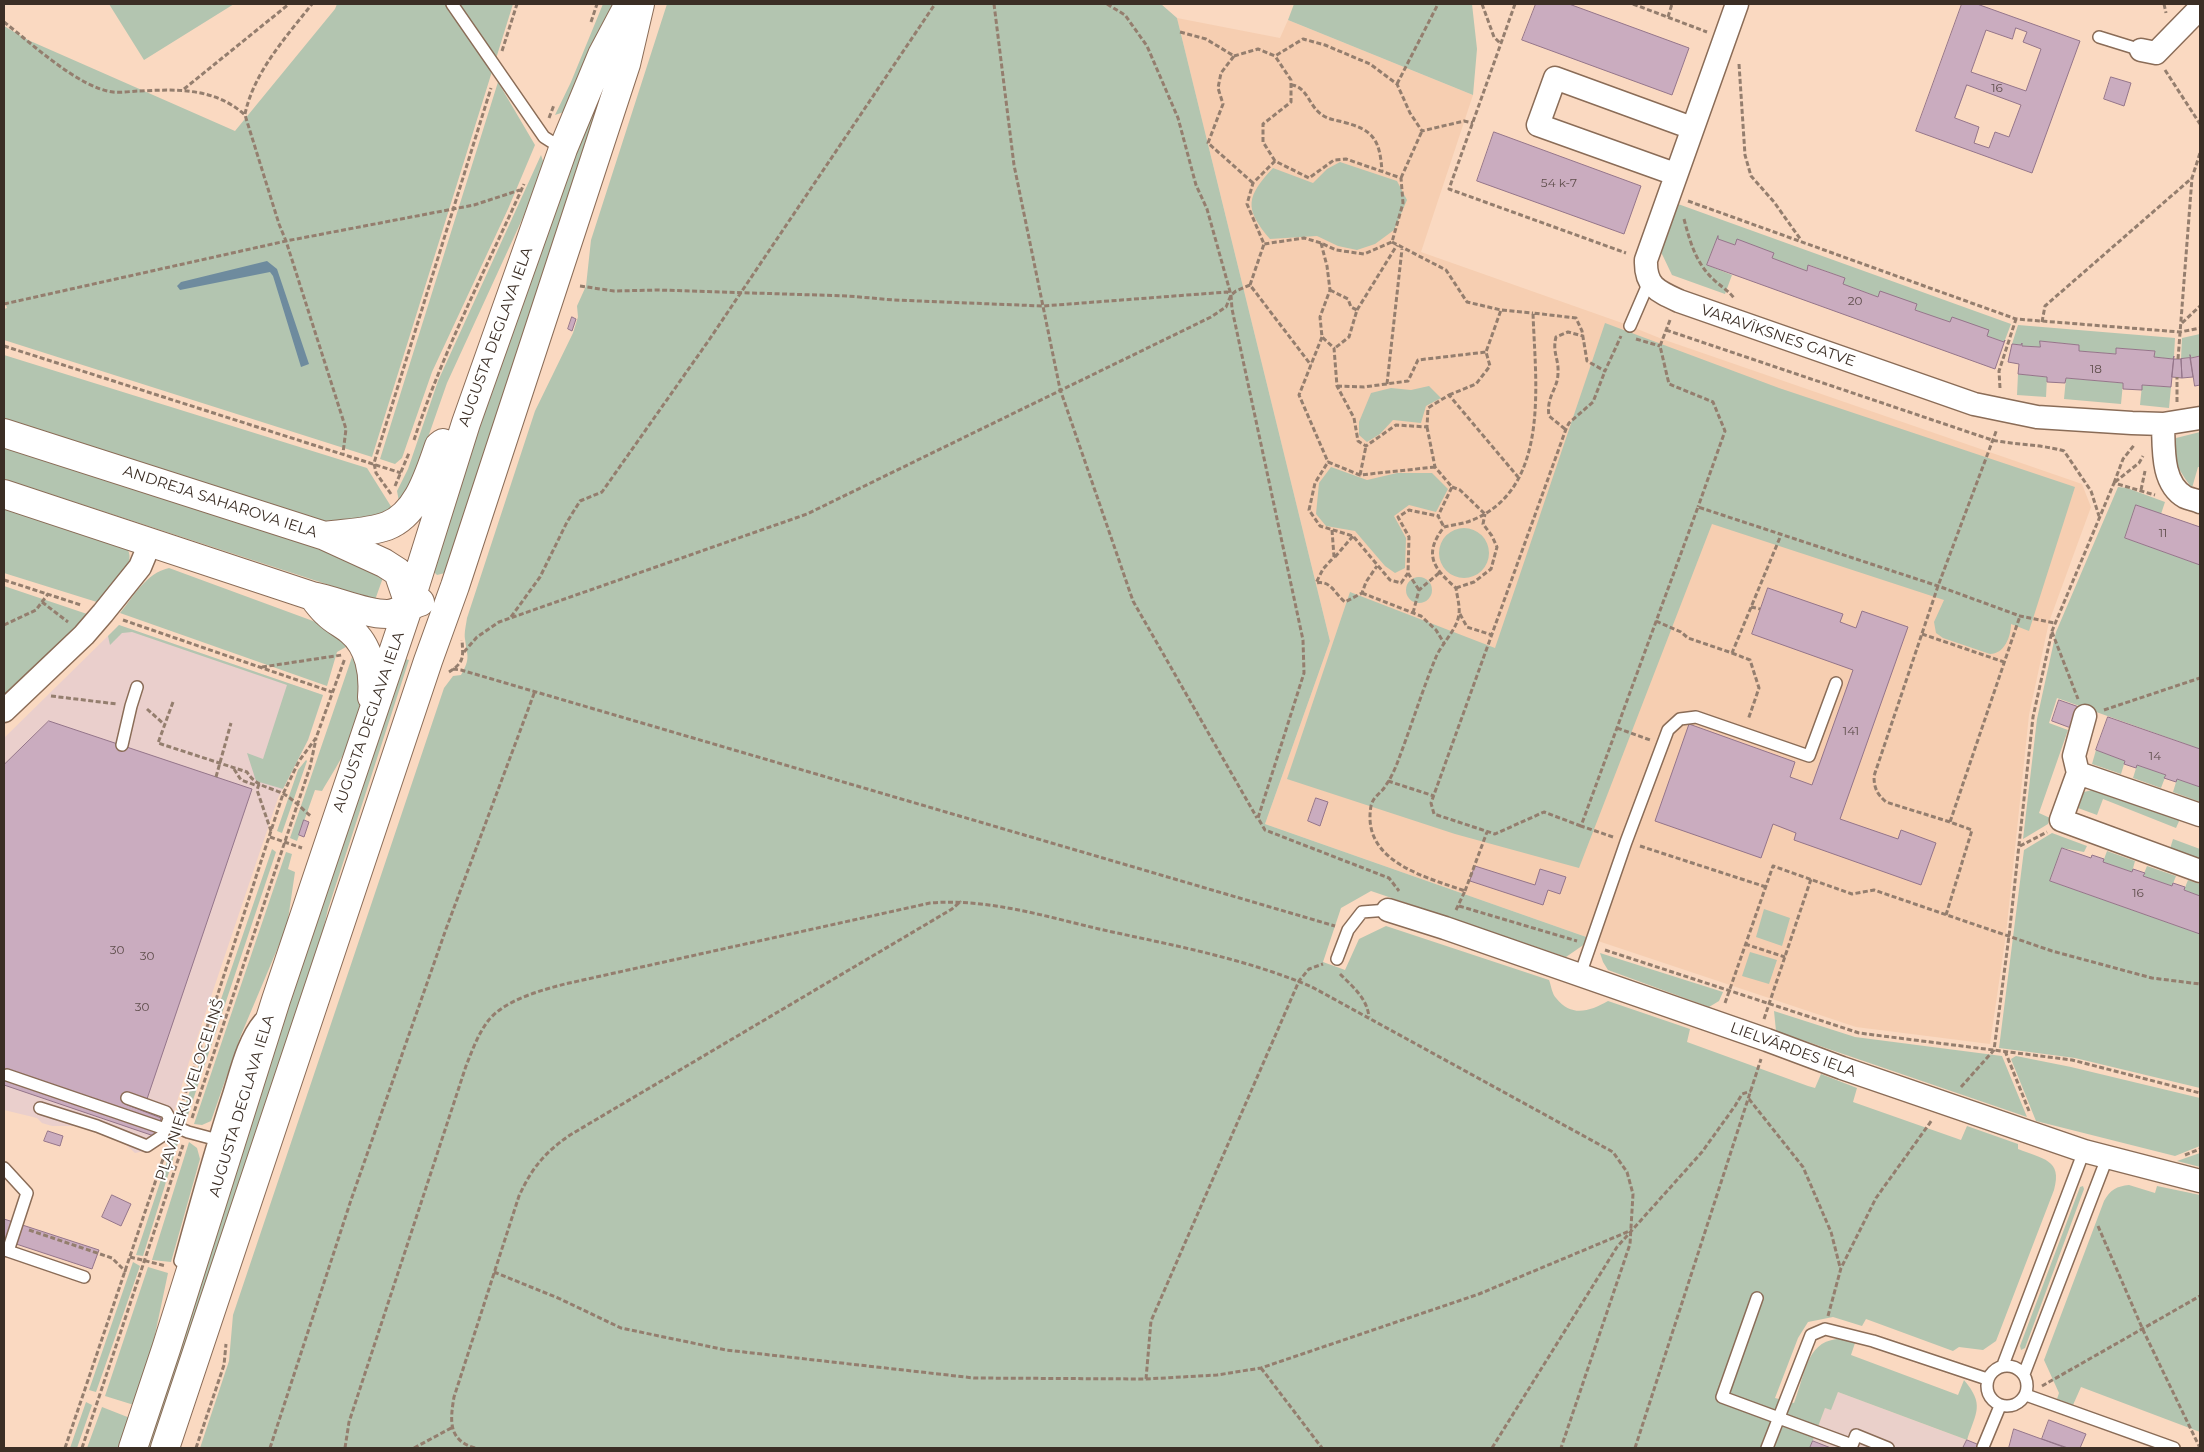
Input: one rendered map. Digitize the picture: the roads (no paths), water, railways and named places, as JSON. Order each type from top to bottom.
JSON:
[{"type":"main road","name":"AUGUSTA DEGLAVA IELA","points":[[133,1448],[276,1000],[409,605],[554,143],[629,4]]},
{"type":"main road","points":[[165,1448],[439,658],[455,586],[626,64],[640,4]]},
{"type":"main road","points":[[325,536],[376,529],[389,525],[400,518],[417,500],[428,477],[439,446],[466,423]]},
{"type":"main road","name":"ANDREJA SAHAROVA IELA","points":[[4,433],[325,536],[384,563],[398,572],[403,581],[409,605],[439,658]]},
{"type":"main road","points":[[4,494],[312,596],[389,614],[409,605],[434,598],[455,586]]},
{"type":"main road","points":[[312,596],[328,615],[352,631],[363,644],[368,655],[373,683],[370,718]]},
{"type":"street","points":[[1649,282],[1645,272],[1646,260],[1674,188],[1692,128],[1737,4]]},
{"type":"street","points":[[2149,51],[2200,8]]},
{"type":"street","points":[[1674,188],[1538,125],[1555,78],[1692,128]]},
{"type":"street","name":"VARAVĪKSNES GATVE","points":[[1649,282],[1660,292],[1679,301],[1998,411],[2037,417],[2153,424],[2200,418]]},
{"type":"street","points":[[2153,424],[2173,486],[2185,497],[2200,502]]},
{"type":"street","points":[[4,711],[84,635],[140,567],[150,543]]},
{"type":"street","points":[[2085,716],[2074,756],[2078,773],[2061,820],[2200,871]]},
{"type":"street","points":[[2078,773],[2200,815]]},
{"type":"street","name":"LIELVĀRDES IELA","points":[[1394,901],[1445,928],[1946,1104],[2107,1158],[2200,1181]]},
{"type":"lane","points":[[452,4],[496,70],[554,143]]},
{"type":"lane","points":[[2099,37],[2149,51]]},
{"type":"lane","points":[[1630,326],[1649,282]]},
{"type":"lane","points":[[1580,975],[1626,842],[1668,730],[1680,719],[1696,716],[1809,756],[1836,682]]},
{"type":"lane","points":[[122,746],[137,687]]},
{"type":"lane","points":[[1337,959],[1348,930],[1362,912],[1394,901]]},
{"type":"lane","points":[[166,1349],[178,1269],[214,1139],[237,1066],[254,1026],[276,1000]]},
{"type":"lane","points":[[7,1075],[214,1139]]},
{"type":"lane","points":[[127,1098],[166,1112],[170,1125]]},
{"type":"lane","points":[[40,1108],[97,1126],[147,1146],[162,1136],[170,1125]]},
{"type":"lane","points":[[2003,1366],[2084,1151]]},
{"type":"lane","points":[[2024,1374],[2107,1158]]},
{"type":"lane","points":[[4,1168],[27,1193],[17,1226],[6,1250],[84,1276]]},
{"type":"lane","points":[[1757,1298],[1722,1397],[1852,1447],[1856,1435],[1888,1448]]},
{"type":"lane","points":[[1767,1448],[1811,1335],[1825,1329],[1873,1342],[1987,1379]]},
{"type":"lane","points":[[2003,1366],[2014,1366],[2024,1374],[2028,1384],[2026,1395],[2015,1405],[2000,1406],[1988,1395],[1987,1379],[1993,1370],[2003,1366]]},
{"type":"lane","points":[[2026,1395],[2174,1448]]},
{"type":"lane","points":[[1983,1447],[2000,1406]]},
{"type":"water","points":[[267,261],[277,269],[309,364],[301,367],[273,276],[270,272],[180,290],[177,286],[181,282]]}]
